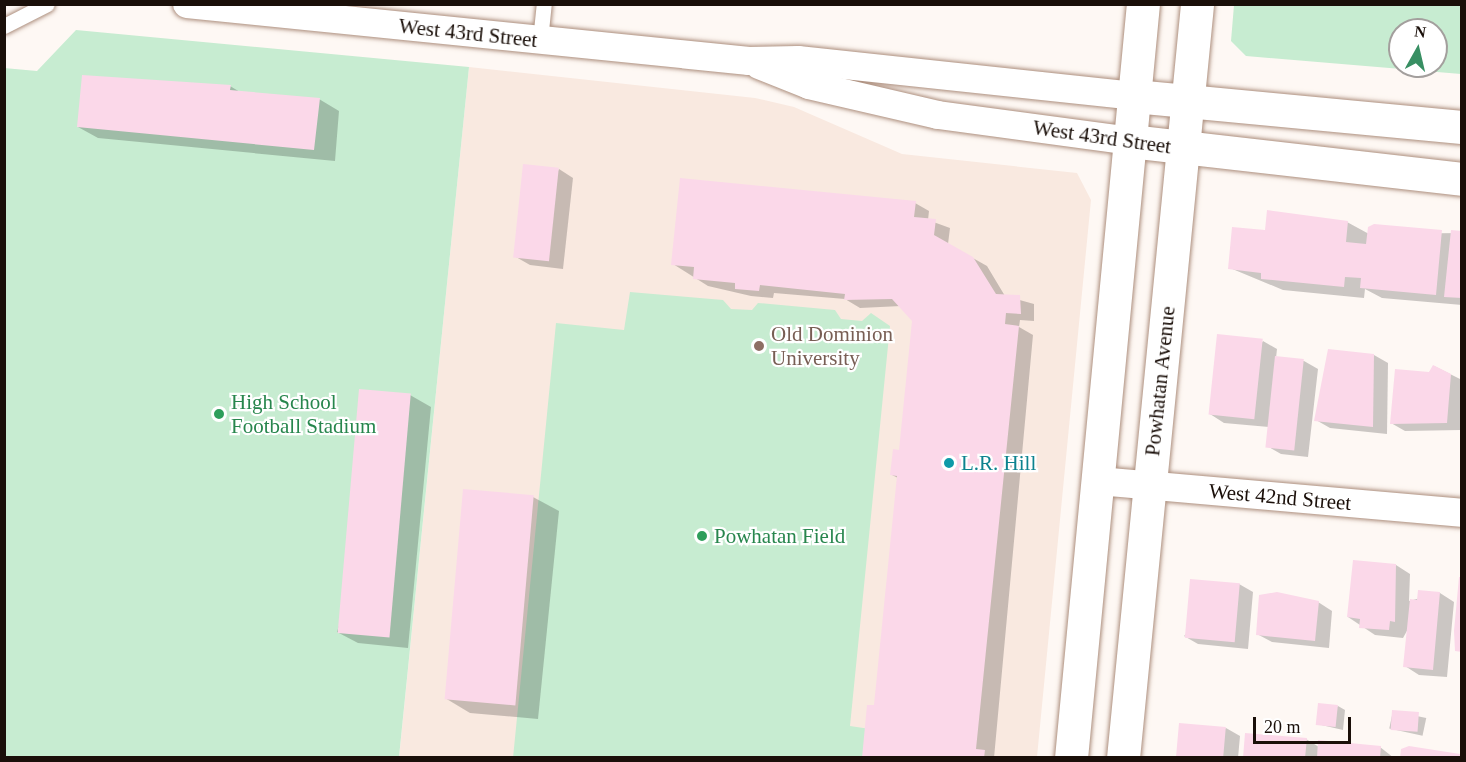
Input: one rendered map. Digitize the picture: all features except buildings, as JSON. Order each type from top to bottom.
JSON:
[{"type":"street","name":"West 43rd Street","points":[[188,4],[749,61],[798,60],[1186,103],[1461,127]]},
{"type":"street","points":[[1071,758],[1143,4]]},
{"type":"street","name":"Powhatan Avenue","points":[[1123,758],[1197,4]]},
{"type":"street","name":"West 43rd Street","points":[[749,61],[809,85],[938,115],[1182,148],[1461,179]]},
{"type":"street","name":"West 42nd Street","points":[[1098,481],[1461,513]]},
{"type":"lane","points":[[4,26],[47,4]]},
{"type":"lane","points":[[540,40],[544,4]]},
{"type":"shaded area","name":"Old Dominion University","points":[[469,67],[755,98],[794,107],[902,154],[1077,173],[1091,200],[1037,757],[399,758]]},
{"type":"green space","points":[[1234,5],[1461,5],[1461,74],[1448,73],[1448,18],[1388,18],[1388,68],[1246,56],[1231,41]]},
{"type":"green space","name":"High School Football Stadium","points":[[76,30],[469,67],[399,757],[5,757],[4,68],[37,71]]},
{"type":"green space","name":"Powhatan Field","points":[[630,292],[723,300],[731,309],[752,310],[758,303],[835,310],[841,319],[862,321],[871,313],[890,326],[850,726],[877,730],[874,757],[513,758],[556,323],[624,330]]},
{"type":"place","name":"Old Dominion University","points":[[759,346]]},
{"type":"place","name":"High School Football Stadium","points":[[219,414]]},
{"type":"place","name":"L.R. Hill","points":[[949,463]]},
{"type":"place","name":"Powhatan Field","points":[[702,536]]}]
